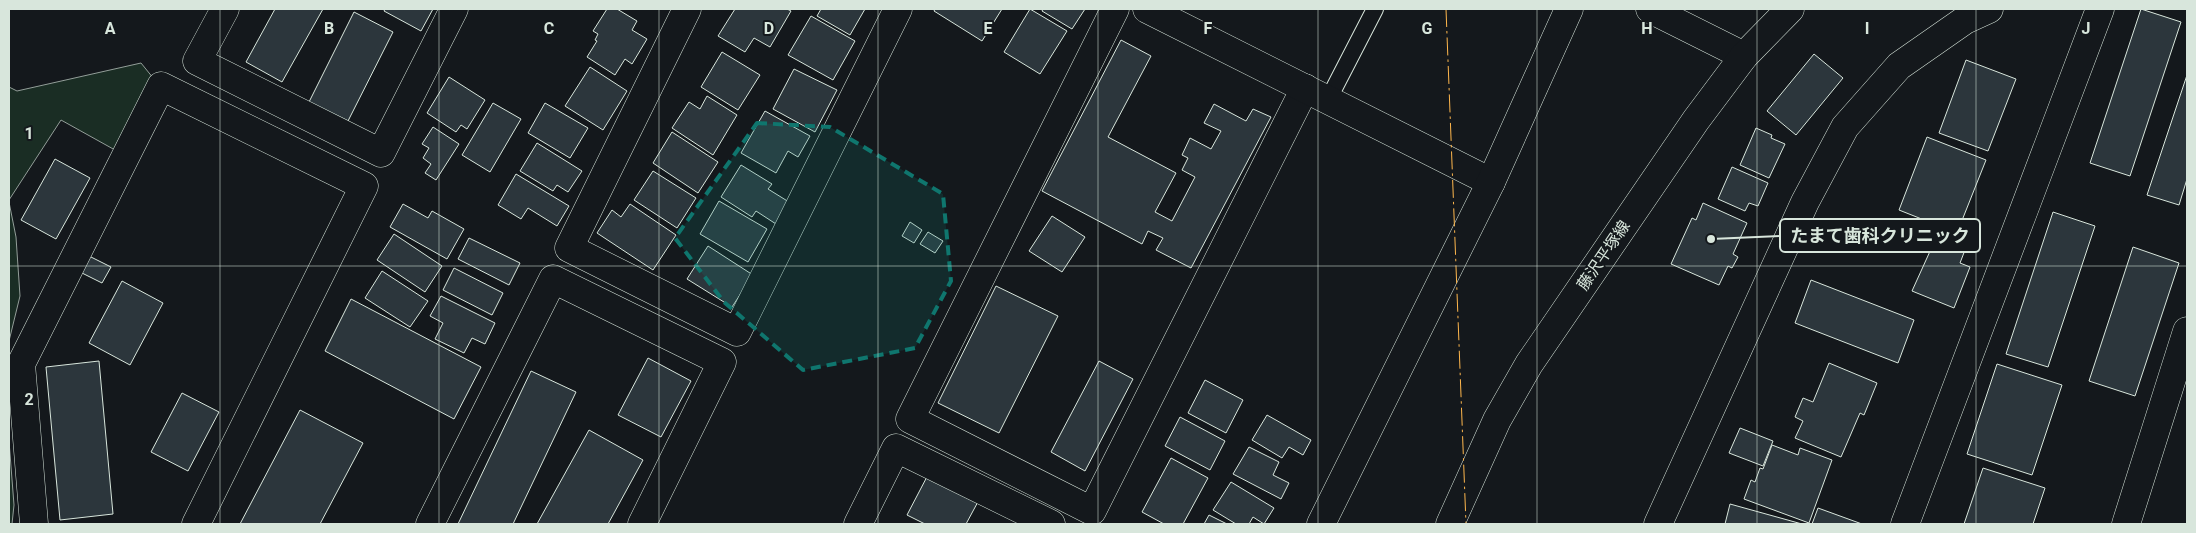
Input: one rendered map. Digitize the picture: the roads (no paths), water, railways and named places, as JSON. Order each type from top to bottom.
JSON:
[{"type":"street","points":[[225,9],[198,61],[381,153],[454,9]]},
{"type":"street","points":[[687,9],[569,248],[737,332],[898,9]]},
{"type":"street","points":[[1115,9],[910,419],[1092,511],[1317,94]]},
{"type":"street","points":[[1321,524],[1491,182],[1569,9]]},
{"type":"street","points":[[1650,9],[1744,56]]},
{"type":"street","name":"藤沢平塚線","points":[[1450,524],[1497,420],[1529,364],[1696,120],[1744,56],[1790,9]]},
{"type":"street","points":[[1658,524],[1805,202],[1845,127],[1899,66],[1965,20],[1989,9]]},
{"type":"street","points":[[1905,524],[2100,9]]},
{"type":"street","points":[[1152,10],[1491,182]]},
{"type":"street","points":[[34,524],[21,364],[161,86],[364,186],[196,524]]},
{"type":"street","points":[[430,524],[553,279],[722,362],[642,524]]},
{"type":"street","points":[[2126,524],[2187,331]]},
{"type":"street","points":[[858,524],[896,448],[1052,524]]},
{"type":"lane","points":[[1317,94],[1375,9]]},
{"type":"place","name":"たまて歯科クリニック","points":[[1711,239]]}]
